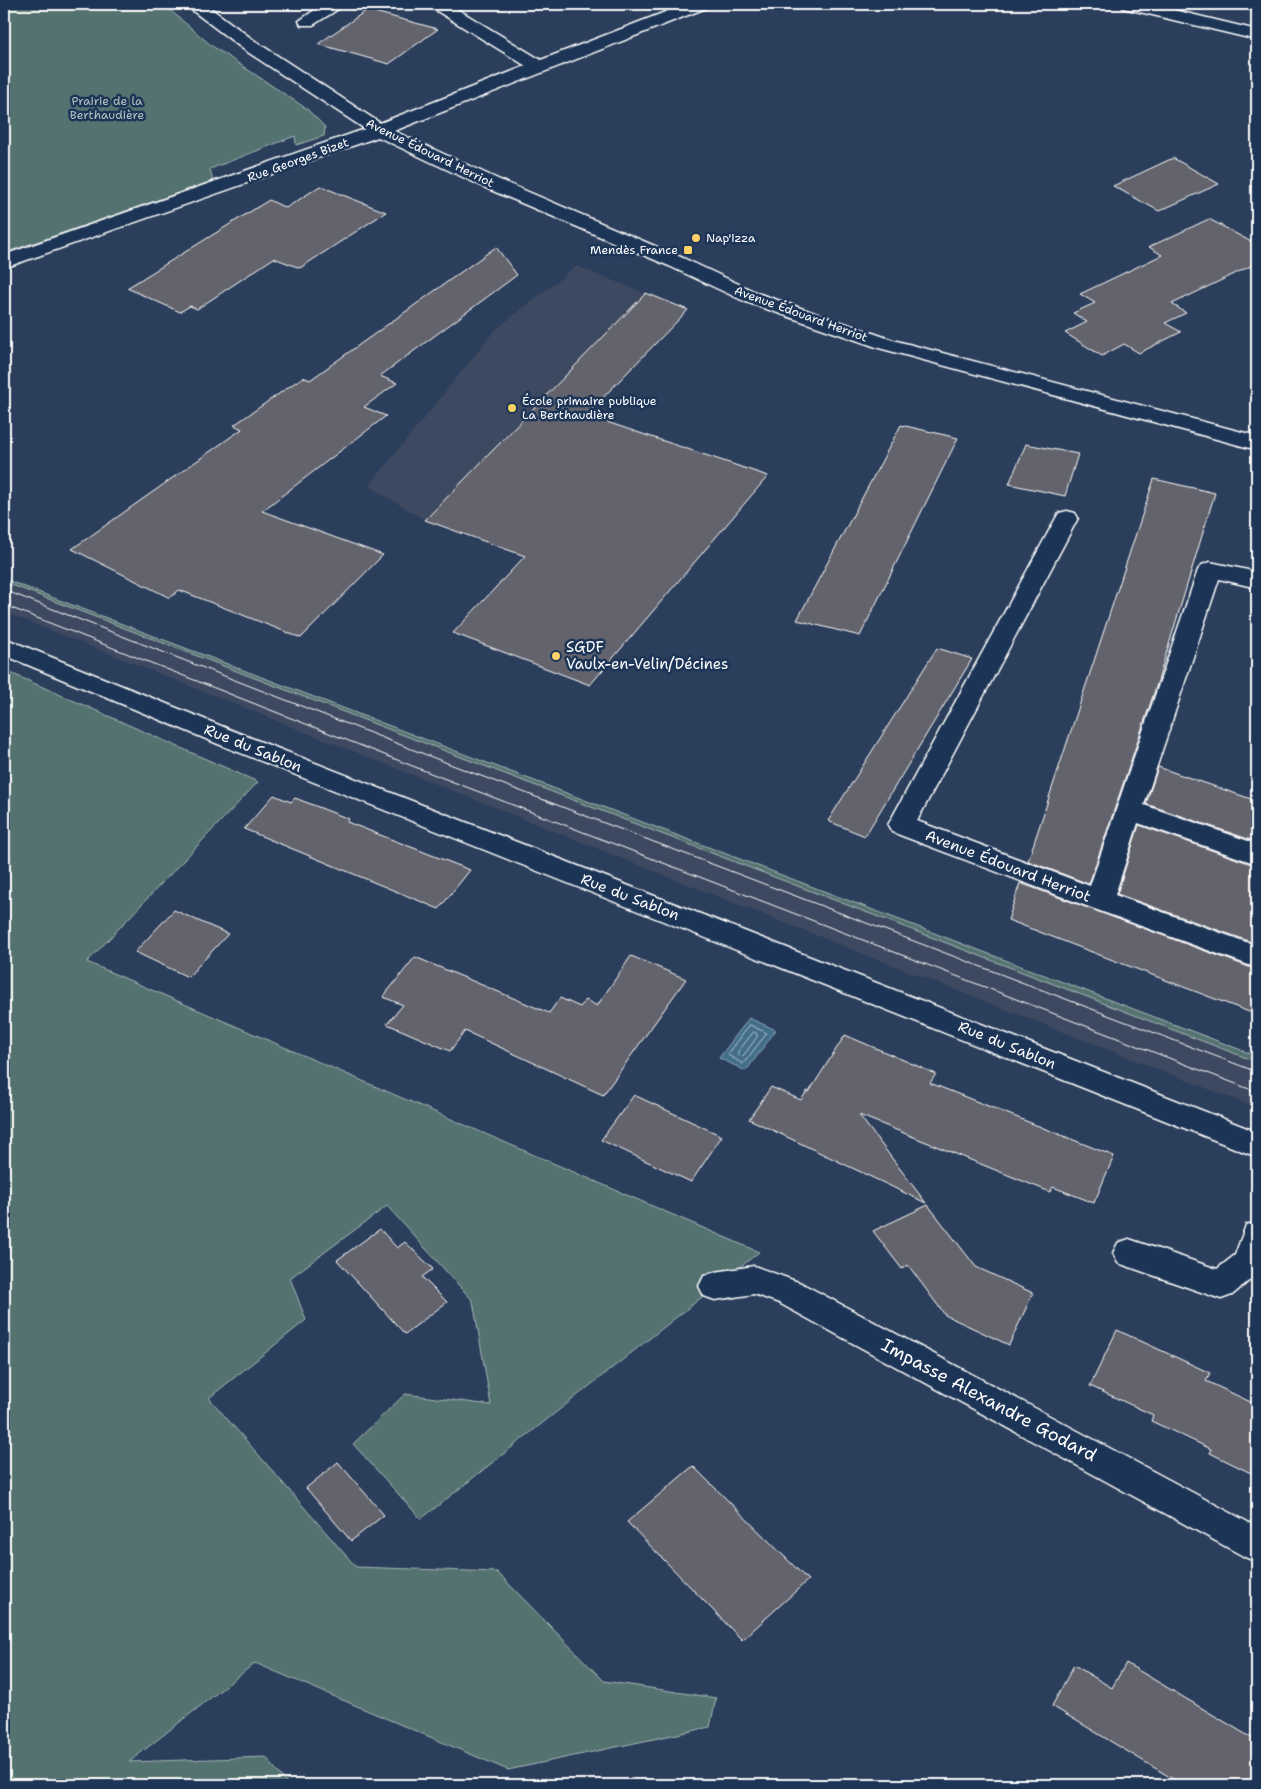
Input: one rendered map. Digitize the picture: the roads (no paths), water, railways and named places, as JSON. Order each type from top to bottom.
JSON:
[{"type":"street","name":"Avenue Édouard Herriot","points":[[195,4],[249,45],[378,130],[547,208],[676,262],[736,291],[784,310],[896,346],[1257,443]]},
{"type":"street","points":[[307,22],[334,4]]},
{"type":"street","points":[[438,4],[539,68]]},
{"type":"street","name":"Rue Georges Bizet","points":[[4,262],[210,191],[434,110],[700,4]]},
{"type":"street","points":[[1129,4],[1257,35]]},
{"type":"street","name":"Avenue Édouard Herriot","points":[[1067,518],[901,825],[1099,900],[1210,570],[1257,580]]},
{"type":"street","name":"Rue du Sablon","points":[[4,646],[245,745],[1257,1145]]},
{"type":"street","points":[[1130,810],[1257,854]]},
{"type":"street","points":[[1099,900],[1257,957]]},
{"type":"street","points":[[1129,1253],[1221,1285],[1248,1263],[1257,1235]]},
{"type":"street","name":"Impasse Alexandre Godard","points":[[715,1286],[754,1280],[790,1293],[1257,1545]]},
{"type":"water","points":[[749,1018],[776,1030],[746,1071],[719,1058]]},
{"type":"tram line","points":[[4,590],[460,768],[1257,1072]]},
{"type":"tram line","points":[[4,605],[443,778],[1257,1092]]},
{"type":"place","name":"Nap'izza","points":[[696,238]]},
{"type":"place","name":"Mendès France","points":[[688,250]]},
{"type":"place","name":"École primaire publique La Berthaudière","points":[[512,408]]},
{"type":"place","name":"SGDF Vaulx-en-Velin/Décines","points":[[556,656]]},
{"type":"park label","name":"Prairie de la Berthaudière","points":[[107,108]]}]
